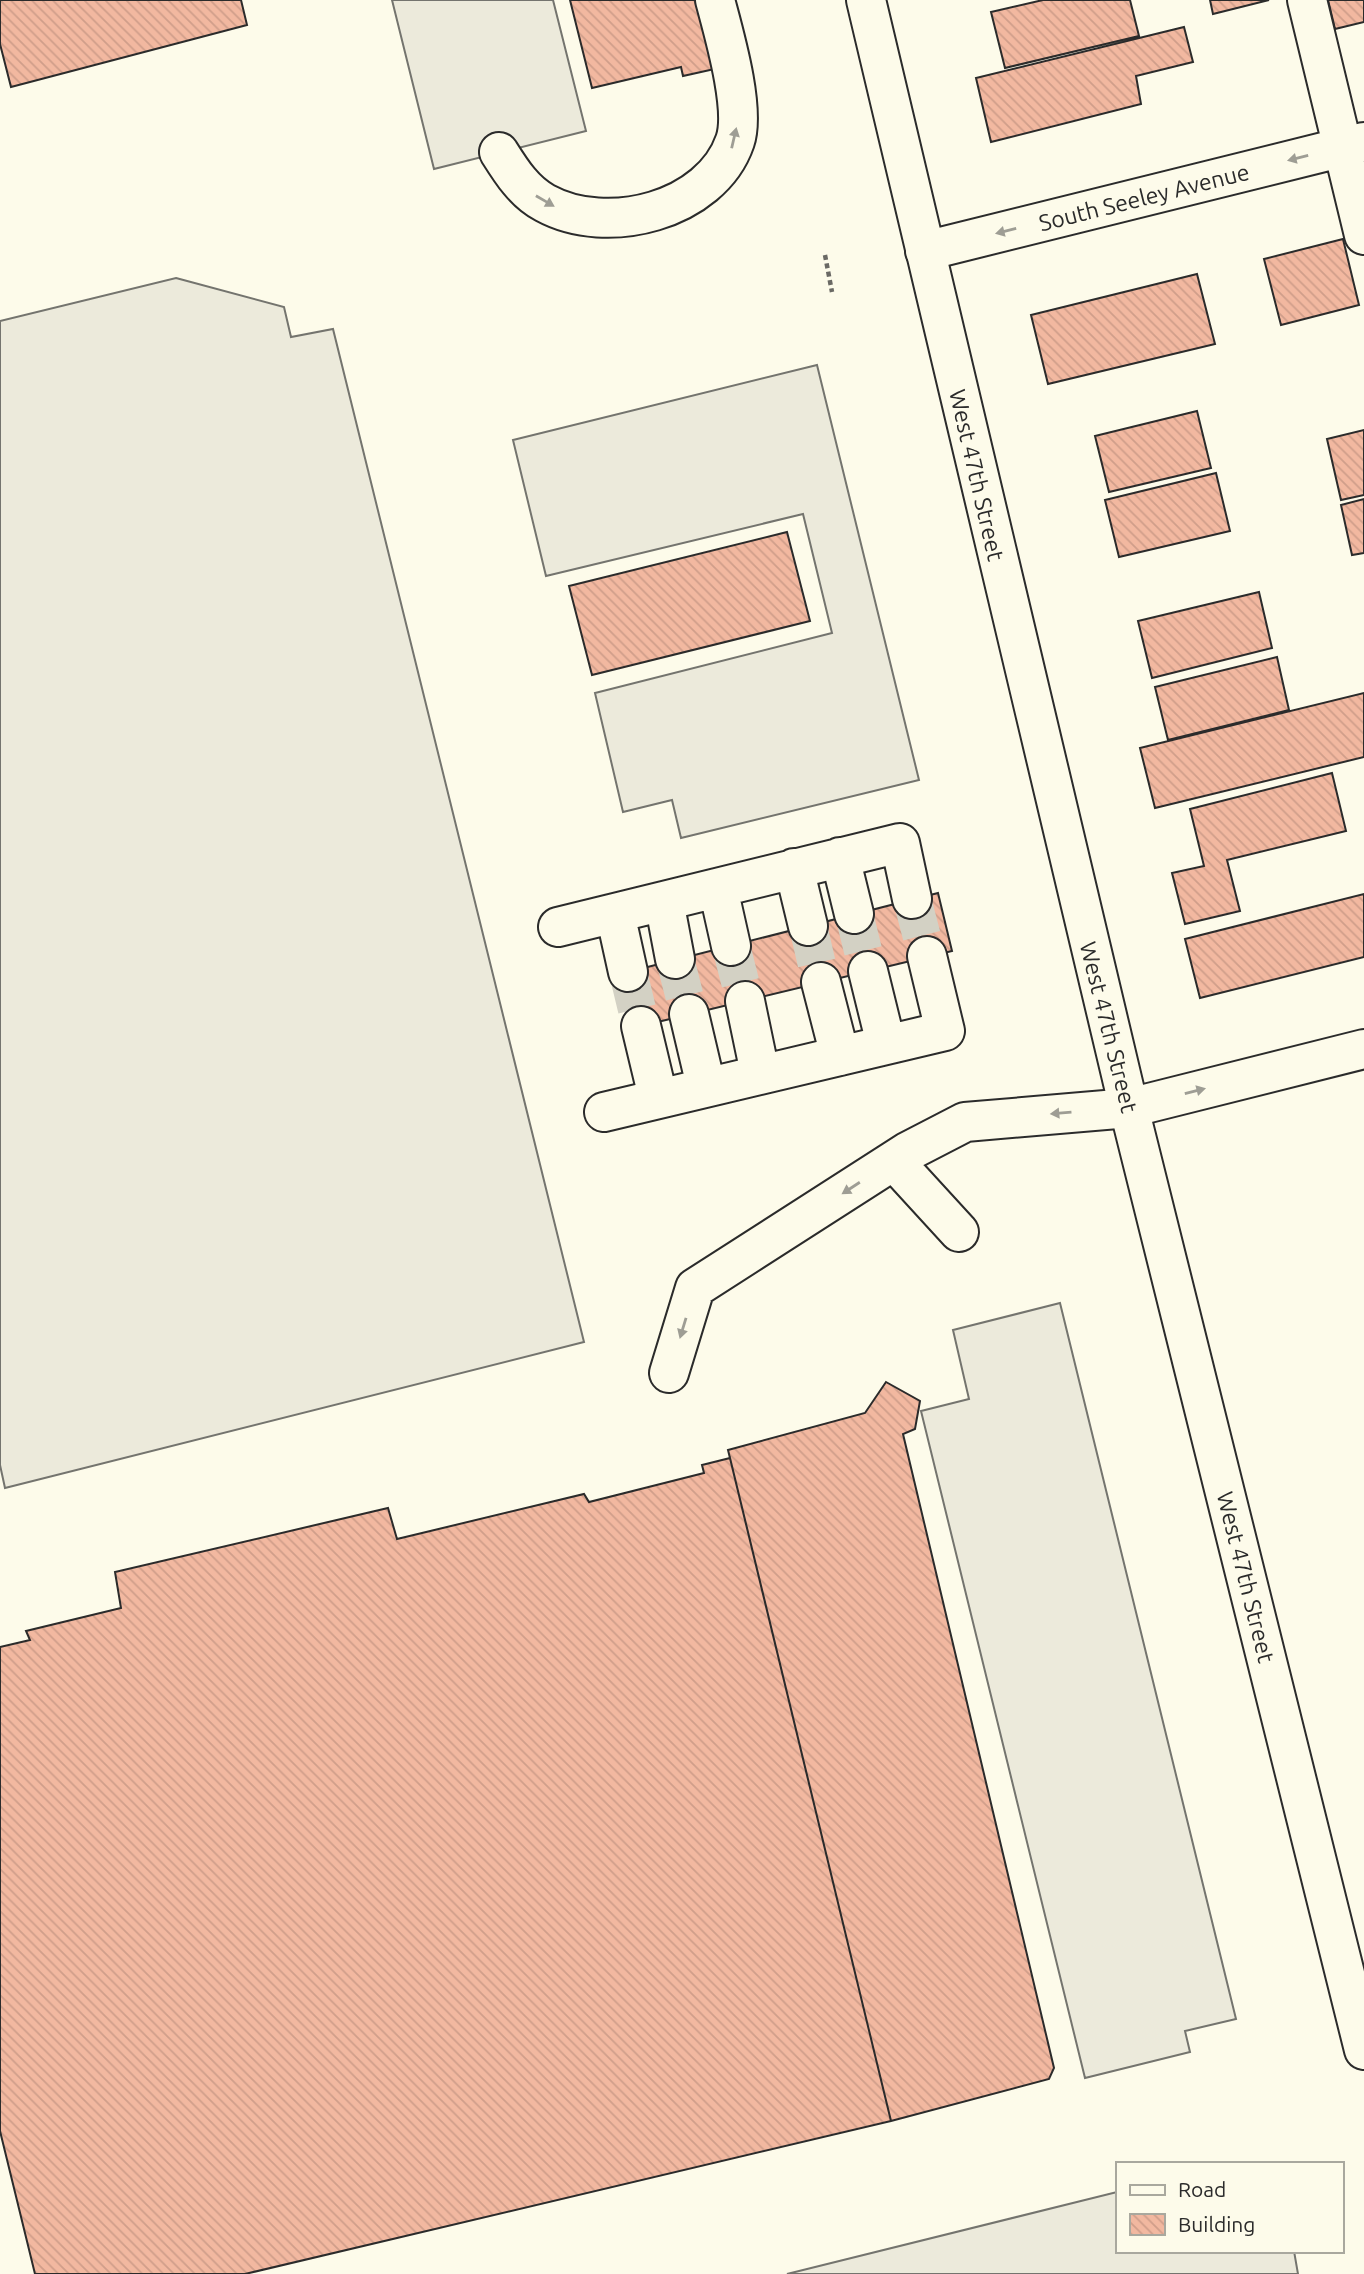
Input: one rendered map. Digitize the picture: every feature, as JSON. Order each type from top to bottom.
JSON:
[{"type":"main road","points":[[499,152],[518,181],[545,203],[585,217],[619,219],[670,205],[696,190],[723,168],[736,139],[737,106],[732,70],[715,0]]},
{"type":"main road","name":"West 47th Street","points":[[866,0],[1129,1108],[1364,2050]]},
{"type":"main road","points":[[1307,0],[1353,145],[1364,234]]},
{"type":"main road","name":"South Seeley Avenue","points":[[925,251],[1353,145]]},
{"type":"main road","points":[[558,927],[900,843],[912,900]]},
{"type":"main road","points":[[840,857],[854,914]]},
{"type":"main road","points":[[794,869],[808,926]]},
{"type":"main road","points":[[718,888],[731,946]]},
{"type":"main road","points":[[664,901],[675,959]]},
{"type":"main road","points":[[615,913],[628,972]]},
{"type":"main road","points":[[604,1112],[658,1097],[945,1031],[927,956]]},
{"type":"main road","points":[[868,971],[886,1044]]},
{"type":"main road","points":[[821,982],[840,1056]]},
{"type":"main road","points":[[745,1001],[760,1073]]},
{"type":"main road","points":[[689,1014],[706,1086]]},
{"type":"main road","points":[[641,1026],[658,1097]]},
{"type":"main road","points":[[669,1373],[695,1288],[894,1161],[965,1122],[1129,1108],[1364,1049]]},
{"type":"main road","points":[[894,1161],[959,1232]]},
{"type":"path","points":[[825,255],[832,292]]},
{"type":"shaded area","points":[[392,0],[553,0],[586,131],[434,169]]},
{"type":"shaded area","points":[[176,278],[284,307],[291,337],[333,329],[584,1342],[5,1488],[0,1465],[0,321]]},
{"type":"shaded area","points":[[817,365],[919,780],[681,838],[672,800],[623,812],[595,693],[832,633],[803,514],[546,576],[513,440]]},
{"type":"shaded area","points":[[1060,1303],[1236,2019],[1185,2031],[1190,2052],[1085,2078],[921,1411],[969,1399],[953,1330]]},
{"type":"shaded area","points":[[1116,2192],[1116,2253],[1294,2253],[1298,2274],[787,2274]]},
{"type":"building","points":[[0,0],[241,0],[247,25],[11,87],[0,44]]},
{"type":"building","points":[[570,0],[703,0],[719,68],[683,76],[681,67],[592,88]]},
{"type":"building","points":[[1043,0],[1130,0],[1139,36],[1005,68],[991,12]]},
{"type":"building","points":[[1210,0],[1269,0],[1213,14]]},
{"type":"building","points":[[1328,0],[1364,0],[1364,22],[1335,29]]},
{"type":"building","points":[[1184,27],[1193,62],[1136,76],[1141,104],[991,142],[976,78]]},
{"type":"building","points":[[1343,239],[1359,305],[1281,325],[1264,259]]},
{"type":"building","points":[[1197,274],[1215,344],[1048,384],[1031,315]]},
{"type":"building","points":[[1197,411],[1211,468],[1109,492],[1095,436]]},
{"type":"building","points":[[1364,430],[1364,495],[1341,500],[1327,439]]},
{"type":"building","points":[[1216,473],[1230,531],[1119,557],[1105,500]]},
{"type":"building","points":[[1364,499],[1364,553],[1352,555],[1341,505]]},
{"type":"building","points":[[787,532],[810,621],[592,675],[569,586]]},
{"type":"building","points":[[1259,592],[1272,648],[1152,678],[1138,621]]},
{"type":"building","points":[[1277,657],[1289,710],[1168,740],[1155,687]]},
{"type":"building","points":[[1364,693],[1364,757],[1155,808],[1140,748]]},
{"type":"building","points":[[1332,773],[1346,831],[1227,860],[1240,911],[1185,924],[1172,873],[1204,866],[1190,809]]},
{"type":"building","points":[[938,893],[952,951],[641,1026],[628,972]]},
{"type":"building","points":[[1364,894],[1364,957],[1200,998],[1185,939]]},
{"type":"building","points":[[886,1382],[920,1401],[915,1429],[903,1434],[1054,2068],[1049,2079],[891,2121],[728,1450],[865,1413]]},
{"type":"building","points":[[730,1458],[891,2121],[245,2274],[35,2274],[0,2131],[0,1647],[30,1640],[26,1631],[121,1608],[115,1572],[388,1508],[397,1539],[584,1494],[589,1502],[704,1473],[702,1465]]},
{"type":"tunnel","points":[[912,899],[927,956]]},
{"type":"tunnel","points":[[854,914],[868,971]]},
{"type":"tunnel","points":[[808,926],[821,982]]},
{"type":"tunnel","points":[[731,946],[745,1001]]},
{"type":"tunnel","points":[[675,959],[689,1014]]},
{"type":"tunnel","points":[[628,972],[641,1026]]}]
